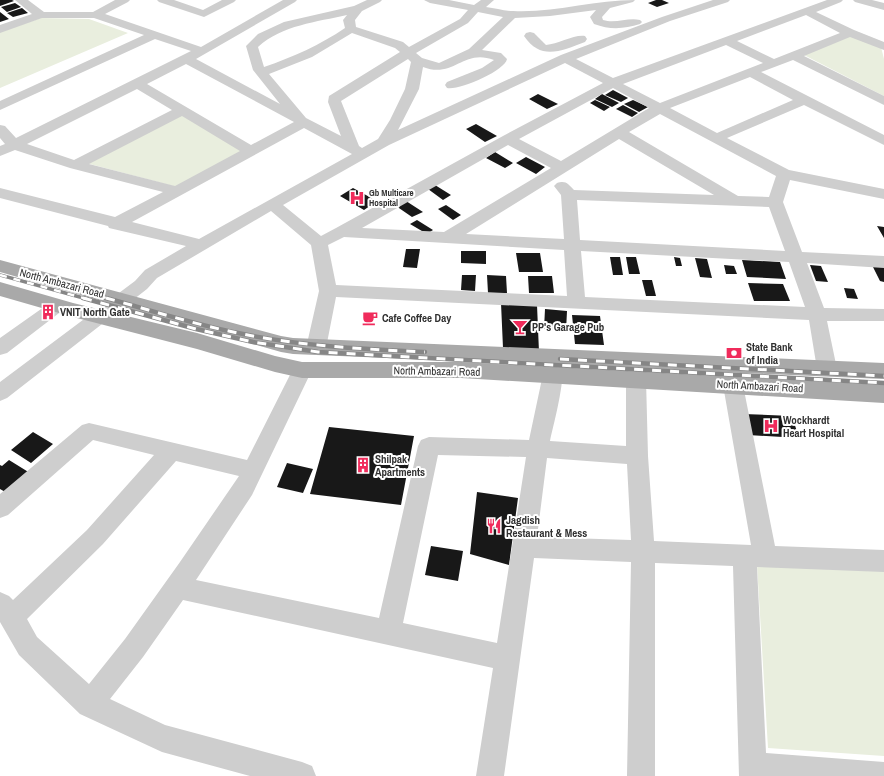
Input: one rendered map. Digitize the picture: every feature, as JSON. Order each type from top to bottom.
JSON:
[{"type":"main road","name":"North Ambazari Road","points":[[0,266],[282,344],[316,348],[553,366],[636,379],[884,394]]},
{"type":"main road","name":"North Ambazari Road","points":[[0,289],[52,309],[98,317],[198,341],[302,370],[461,370],[553,366],[884,371]]},
{"type":"street","points":[[20,0],[42,15]]},
{"type":"street","points":[[95,16],[124,0]]},
{"type":"street","points":[[164,0],[204,14],[230,0]]},
{"type":"street","points":[[0,152],[202,51],[291,0]]},
{"type":"street","points":[[304,122],[261,72],[252,46],[262,37],[288,25],[358,9],[376,0]]},
{"type":"street","points":[[430,0],[512,15],[531,15],[606,5],[629,0]]},
{"type":"street","points":[[361,154],[346,129],[334,104],[334,98],[413,57],[464,21],[475,9],[488,0]]},
{"type":"street","points":[[569,0],[581,8]]},
{"type":"street","points":[[141,285],[158,280],[361,154],[384,142],[568,60],[666,20],[724,0]]},
{"type":"street","points":[[361,154],[568,60],[739,0]]},
{"type":"street","points":[[319,242],[342,232],[613,83],[837,0]]},
{"type":"street","points":[[859,0],[884,7]]},
{"type":"street","points":[[606,5],[596,17],[598,22],[606,25],[615,26],[666,20]]},
{"type":"street","points":[[351,29],[349,20],[358,9]]},
{"type":"street","points":[[806,12],[850,33],[884,46]]},
{"type":"street","points":[[0,29],[42,15],[95,16],[202,51]]},
{"type":"street","points":[[351,29],[399,45],[413,57],[431,66],[441,67],[473,52],[512,15]]},
{"type":"street","points":[[530,36],[543,48],[552,47],[578,40],[606,25]]},
{"type":"street","points":[[261,72],[281,66],[319,49],[351,29]]},
{"type":"street","points":[[446,238],[659,108],[850,33]]},
{"type":"street","points":[[0,106],[154,35]]},
{"type":"street","points":[[727,41],[773,63]]},
{"type":"street","points":[[452,85],[487,71],[501,59],[497,56],[473,52]]},
{"type":"street","points":[[793,55],[884,101]]},
{"type":"street","points":[[384,142],[397,120],[412,89],[413,57]]},
{"type":"street","points":[[186,59],[361,154]]},
{"type":"street","points":[[568,60],[784,174],[884,194]]},
{"type":"street","points":[[750,72],[884,141]]},
{"type":"street","points":[[137,83],[250,151]]},
{"type":"street","points":[[716,138],[804,100]]},
{"type":"street","points":[[75,165],[182,110]]},
{"type":"street","points":[[116,224],[304,122]]},
{"type":"street","points":[[0,129],[14,145],[75,165],[177,191]]},
{"type":"street","points":[[618,132],[734,201]]},
{"type":"street","points":[[508,140],[556,170],[569,195],[576,303]]},
{"type":"street","points":[[784,174],[775,202],[817,314],[827,369]]},
{"type":"street","points":[[0,193],[202,245]]},
{"type":"street","points":[[569,195],[775,202]]},
{"type":"street","points":[[276,206],[319,242],[328,291],[316,348]]},
{"type":"street","points":[[0,393],[141,285],[151,274],[276,206]]},
{"type":"street","points":[[342,232],[884,262]]},
{"type":"street","points":[[328,291],[817,314],[884,315]]},
{"type":"street","points":[[0,348],[52,309]]},
{"type":"street","points":[[490,776],[538,449],[553,366]]},
{"type":"street","points":[[90,704],[134,648],[244,488],[302,370]]},
{"type":"street","points":[[636,379],[637,456],[643,552],[642,776]]},
{"type":"street","points":[[733,385],[750,469],[755,556],[753,771],[884,776]]},
{"type":"street","points":[[0,508],[88,431],[252,470]]},
{"type":"street","points":[[388,632],[429,446],[538,449],[637,456]]},
{"type":"street","points":[[171,451],[95,537],[6,610],[28,646],[90,704],[162,738],[302,776]]},
{"type":"street","points":[[524,547],[884,561]]},
{"type":"street","points":[[177,587],[507,658]]},
{"type":"green space","points":[[41,18],[89,19],[128,33],[0,88],[0,32]]},
{"type":"green space","points":[[851,36],[881,47],[884,59],[884,96],[804,55]]},
{"type":"green space","points":[[183,113],[243,150],[177,187],[86,163]]},
{"type":"green space","points":[[757,565],[884,571],[884,756],[768,748]]},
{"type":"building","points":[[0,0],[12,0],[14,1],[0,6]]},
{"type":"building","points":[[656,0],[662,0],[669,3],[657,7],[648,3]]},
{"type":"building","points":[[15,3],[21,7],[7,12],[1,7]]},
{"type":"building","points":[[22,8],[28,13],[13,17],[7,13]]},
{"type":"building","points":[[0,12],[9,19],[0,22]]},
{"type":"building","points":[[613,90],[628,98],[621,102],[605,95]]},
{"type":"building","points":[[538,94],[558,104],[547,109],[529,99]]},
{"type":"building","points":[[602,94],[619,103],[612,107],[595,99]]},
{"type":"building","points":[[595,100],[610,107],[604,111],[590,103]]},
{"type":"building","points":[[633,100],[648,107],[639,112],[624,104]]},
{"type":"building","points":[[623,105],[638,113],[632,117],[616,109]]},
{"type":"building","points":[[476,124],[497,136],[485,142],[466,129]]},
{"type":"building","points":[[495,152],[513,163],[505,168],[486,158]]},
{"type":"building","points":[[526,157],[545,167],[536,174],[516,163]]},
{"type":"building","points":[[435,185],[451,195],[443,200],[428,189]]},
{"type":"building","points":[[353,188],[377,201],[364,210],[340,196]]},
{"type":"building","points":[[406,201],[423,212],[412,217],[396,206]]},
{"type":"building","points":[[446,205],[461,215],[453,220],[438,209]]},
{"type":"building","points":[[417,220],[433,230],[427,234],[410,224]]},
{"type":"building","points":[[877,226],[884,227],[884,238]]},
{"type":"building","points":[[406,249],[420,249],[417,268],[403,267]]},
{"type":"building","points":[[461,251],[486,251],[486,264],[461,263]]},
{"type":"building","points":[[516,253],[540,253],[543,272],[519,272]]},
{"type":"building","points":[[610,257],[620,257],[623,275],[613,275]]},
{"type":"building","points":[[626,257],[636,257],[640,274],[629,274]]},
{"type":"building","points":[[674,257],[680,258],[682,266],[676,266]]},
{"type":"building","points":[[695,258],[707,259],[712,278],[700,277]]},
{"type":"building","points":[[742,260],[780,262],[786,279],[747,277]]},
{"type":"building","points":[[724,265],[734,266],[737,274],[726,274]]},
{"type":"building","points":[[810,265],[821,266],[828,282],[816,281]]},
{"type":"building","points":[[873,267],[884,267],[884,282],[880,281]]},
{"type":"building","points":[[462,275],[476,275],[475,291],[461,290]]},
{"type":"building","points":[[487,275],[506,276],[507,293],[488,293]]},
{"type":"building","points":[[528,276],[552,276],[554,293],[529,293]]},
{"type":"building","points":[[642,280],[652,280],[656,296],[646,296]]},
{"type":"building","points":[[748,283],[783,284],[790,301],[754,301]]},
{"type":"building","points":[[844,288],[854,289],[858,299],[847,298]]},
{"type":"building","name":"PP's Garage Pub","points":[[501,303],[537,305],[539,352],[503,348]]},
{"type":"building","points":[[545,309],[567,311],[566,331],[544,329]]},
{"type":"building","points":[[572,315],[600,316],[604,345],[575,344]]},
{"type":"building","name":"Wockhardt Heart Hospital","points":[[743,414],[792,416],[799,438],[748,435]]},
{"type":"building","name":"Shilpak Apartments","points":[[329,427],[414,436],[401,505],[310,494]]},
{"type":"building","points":[[33,432],[53,444],[31,463],[11,450]]},
{"type":"building","points":[[9,460],[30,473],[7,493],[0,489],[0,465],[2,466]]},
{"type":"building","points":[[287,463],[313,469],[303,493],[277,487]]},
{"type":"building","name":"Jagdish Restaurant & Mess","points":[[477,492],[518,498],[509,565],[470,554]]},
{"type":"building","points":[[431,546],[463,551],[458,581],[425,575]]},
{"type":"railway","points":[[0,275],[87,299]]},
{"type":"railway","points":[[99,296],[110,299]]},
{"type":"railway","points":[[83,298],[196,329],[253,342],[318,352],[884,383]]},
{"type":"railway","points":[[106,298],[172,317],[238,333],[284,341],[378,350],[425,352]]},
{"type":"railway","points":[[560,359],[884,376]]},
{"type":"place","name":"Gb Multicare Hospital","points":[[357,198]]},
{"type":"place","name":"VNIT North Gate","points":[[48,312]]},
{"type":"place","name":"Cafe Coffee Day","points":[[370,318]]},
{"type":"place","name":"PP's Garage Pub","points":[[520,327]]},
{"type":"place","name":"State Bank of India","points":[[734,353]]},
{"type":"place","name":"Wockhardt Heart Hospital","points":[[771,426]]},
{"type":"place","name":"Shilpak Apartments","points":[[363,465]]},
{"type":"place","name":"Jagdish Restaurant & Mess","points":[[494,526]]}]
